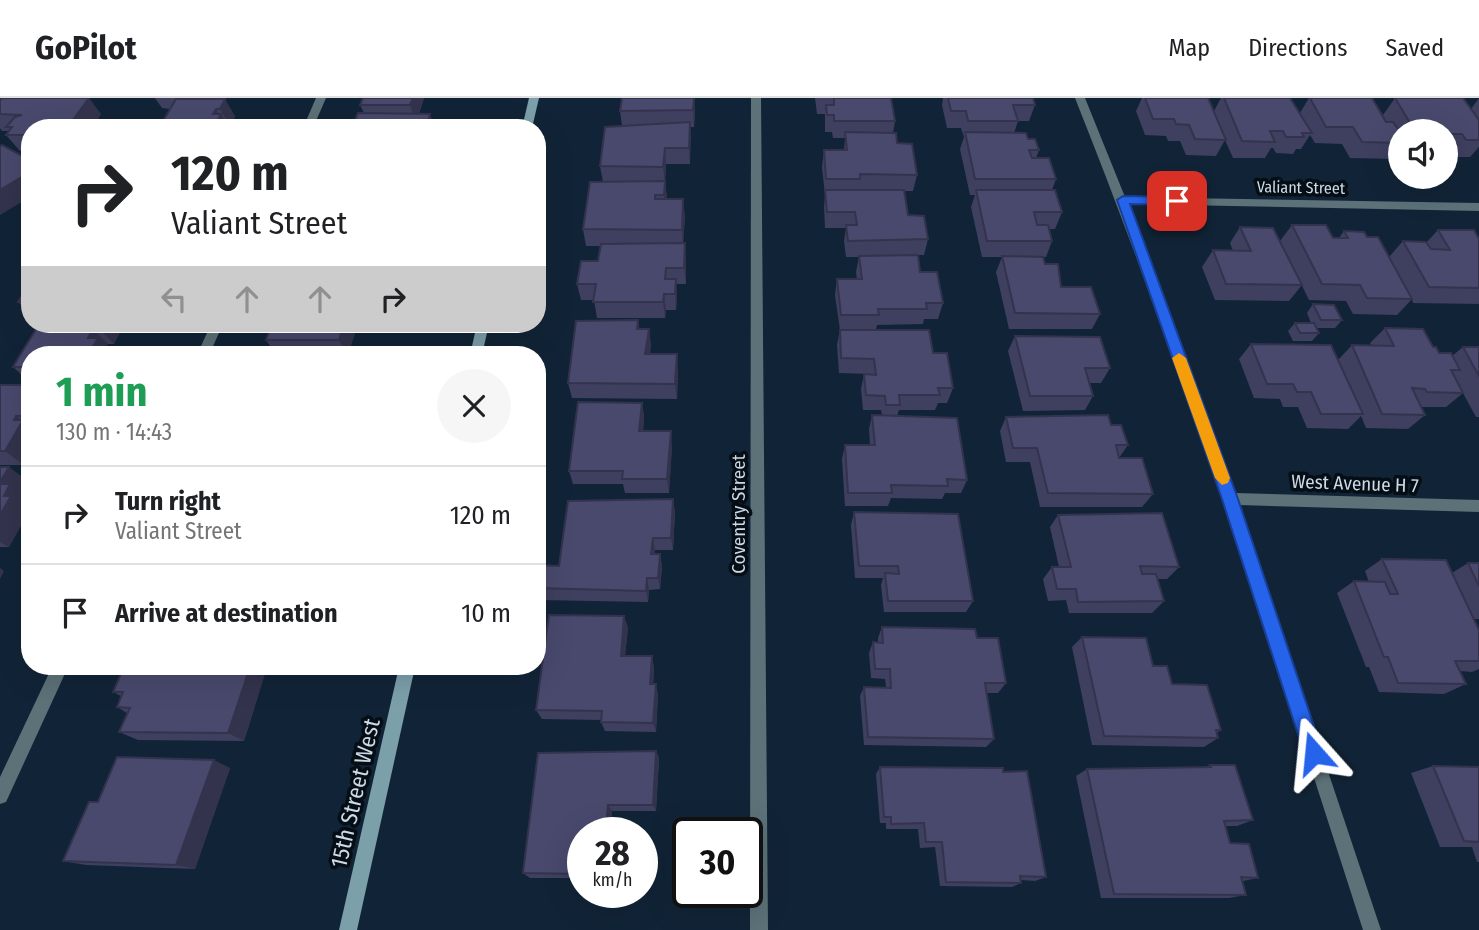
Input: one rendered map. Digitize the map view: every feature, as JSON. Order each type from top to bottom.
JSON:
[{"type":"street","points":[[311,119],[321,98]]},
{"type":"street","points":[[529,119],[534,98]]},
{"type":"street","name":"Coventry Street","points":[[756,98],[760,930]]},
{"type":"street","points":[[1080,98],[1123,200],[1230,499],[1372,930]]},
{"type":"street","name":"Valiant Street","points":[[1123,200],[1479,207]]},
{"type":"street","name":"West Avenue H 7","points":[[1230,499],[1479,506]]},
{"type":"street","points":[[0,796],[56,675]]},
{"type":"street","name":"15th Street West","points":[[348,930],[405,675]]},
{"type":"building","points":[[89,98],[74,119],[21,119],[21,135],[6,135],[12,127],[6,127],[15,117],[22,115],[0,114],[0,100]]},
{"type":"building","points":[[363,98],[413,98],[410,105],[360,105]]},
{"type":"building","points":[[622,98],[694,98],[693,110],[620,111]]},
{"type":"building","points":[[834,98],[891,98],[895,121],[834,121],[834,115],[827,115],[826,105],[834,105]]},
{"type":"building","points":[[948,98],[1033,98],[1035,105],[1013,105],[1018,121],[968,121],[966,111],[951,111]]},
{"type":"building","points":[[1145,98],[1208,98],[1226,140],[1195,139],[1189,125],[1176,124],[1174,119],[1153,119]]},
{"type":"building","points":[[1224,98],[1290,98],[1312,133],[1302,133],[1304,137],[1286,137],[1283,131],[1270,131],[1275,142],[1242,141]]},
{"type":"building","points":[[1310,98],[1372,98],[1388,122],[1388,143],[1362,142],[1353,127],[1326,127]]},
{"type":"building","points":[[1395,98],[1463,98],[1479,120],[1479,140],[1466,140],[1462,134],[1458,134],[1458,119],[1408,119]]},
{"type":"building","points":[[176,99],[225,99],[220,109],[216,109],[213,114],[221,114],[218,119],[164,119]]},
{"type":"building","points":[[358,113],[430,114],[429,119],[356,119]]},
{"type":"building","points":[[690,122],[689,148],[665,148],[663,167],[600,166],[605,127]]},
{"type":"building","points":[[845,132],[896,133],[897,143],[912,144],[917,175],[860,174],[860,179],[826,179],[824,150],[847,150]]},
{"type":"building","points":[[965,132],[1026,133],[1028,139],[1035,139],[1039,150],[1029,150],[1032,158],[1049,158],[1056,179],[975,179]]},
{"type":"building","points":[[0,146],[21,155],[21,177],[0,190]]},
{"type":"building","points":[[665,181],[664,195],[655,195],[655,199],[683,199],[682,230],[583,229],[590,182]]},
{"type":"building","points":[[825,190],[904,190],[908,215],[924,216],[928,239],[848,241],[846,225],[857,225],[855,212],[827,212]]},
{"type":"building","points":[[976,190],[1055,190],[1062,212],[1034,212],[1037,225],[1048,225],[1052,241],[987,241]]},
{"type":"building","points":[[1292,225],[1326,225],[1333,238],[1348,238],[1344,231],[1364,232],[1367,237],[1378,237],[1412,299],[1367,298],[1360,285],[1322,284]]},
{"type":"building","points":[[1240,227],[1273,228],[1302,285],[1226,284],[1213,250],[1251,251]]},
{"type":"building","points":[[1438,230],[1474,230],[1479,239],[1479,288],[1429,287],[1403,241],[1426,242],[1431,249],[1450,250]]},
{"type":"building","points":[[685,243],[684,268],[666,268],[665,279],[676,279],[675,294],[664,294],[663,302],[593,302],[596,284],[577,284],[581,261],[598,261],[601,244]]},
{"type":"building","points":[[918,255],[920,272],[937,272],[943,303],[926,303],[927,309],[878,309],[879,315],[841,315],[837,279],[862,279],[859,256]]},
{"type":"building","points":[[1002,256],[1043,257],[1045,264],[1058,264],[1061,287],[1091,287],[1100,314],[1015,313]]},
{"type":"building","points":[[1313,304],[1334,305],[1342,320],[1321,320]]},
{"type":"building","points":[[638,320],[637,329],[649,329],[645,354],[677,354],[675,384],[568,383],[576,321]]},
{"type":"building","points":[[1295,323],[1314,323],[1319,333],[1300,333]]},
{"type":"building","points":[[1385,328],[1423,329],[1439,353],[1451,353],[1460,370],[1451,370],[1463,393],[1427,392],[1425,389],[1412,388],[1425,415],[1382,414],[1352,345],[1394,346]]},
{"type":"building","points":[[840,330],[929,330],[933,353],[947,353],[953,388],[938,388],[940,395],[899,395],[900,405],[886,405],[885,396],[866,395],[864,374],[876,375],[874,359],[841,358]]},
{"type":"building","points":[[34,333],[91,333],[88,338],[98,338],[93,346],[26,346]]},
{"type":"building","points":[[269,333],[341,333],[339,340],[266,340]]},
{"type":"building","points":[[1015,336],[1100,337],[1110,368],[1085,368],[1093,396],[1030,396]]},
{"type":"building","points":[[1251,344],[1331,345],[1363,414],[1321,414],[1311,392],[1297,392],[1293,384],[1267,384]]},
{"type":"building","points":[[1463,347],[1479,347],[1479,376]]},
{"type":"building","points":[[21,354],[21,367],[13,367]]},
{"type":"building","points":[[0,385],[21,385],[21,416],[16,416],[14,420],[21,420],[21,423],[5,451],[0,451]]},
{"type":"building","points":[[578,402],[642,403],[639,431],[671,431],[667,479],[622,479],[623,471],[569,471]]},
{"type":"building","points":[[872,415],[957,418],[967,480],[947,479],[948,486],[891,485],[892,493],[848,493],[845,445],[875,445]]},
{"type":"building","points":[[1108,415],[1111,425],[1121,425],[1128,445],[1116,445],[1119,458],[1142,458],[1153,494],[1048,493],[1037,448],[1013,448],[1006,417]]},
{"type":"building","points":[[0,467],[9,467],[0,482]]},
{"type":"building","points":[[0,484],[10,484],[4,496],[11,496],[0,515]]},
{"type":"building","points":[[673,499],[671,538],[653,538],[651,554],[660,554],[658,578],[647,578],[646,591],[546,588],[546,565],[559,566],[568,501]]},
{"type":"building","points":[[854,512],[958,514],[973,601],[888,601],[885,573],[899,574],[898,566],[859,566]]},
{"type":"building","points":[[1162,513],[1179,567],[1140,566],[1142,574],[1156,574],[1164,601],[1078,602],[1076,589],[1057,589],[1052,567],[1071,567],[1058,515]]},
{"type":"building","points":[[1382,559],[1446,560],[1479,630],[1479,661],[1455,661],[1466,684],[1398,683],[1388,657],[1384,657],[1354,581],[1385,582],[1390,594],[1398,594]]},
{"type":"building","points":[[1468,563],[1479,563],[1479,586]]},
{"type":"building","points":[[549,615],[624,616],[621,656],[652,656],[650,684],[656,684],[653,723],[601,722],[602,711],[536,710],[541,675],[546,675]]},
{"type":"building","points":[[882,627],[975,629],[977,638],[998,638],[1006,683],[985,683],[994,739],[868,737],[864,687],[891,688],[890,669],[875,669],[873,642],[883,643]]},
{"type":"building","points":[[1082,637],[1146,638],[1153,666],[1167,666],[1172,684],[1207,685],[1221,730],[1216,730],[1218,738],[1104,736]]},
{"type":"building","points":[[120,675],[247,675],[228,733],[119,732],[130,708],[117,707],[123,692],[113,692]]},
{"type":"building","points":[[656,751],[653,805],[608,805],[607,817],[567,817],[567,874],[523,873],[538,753]]},
{"type":"building","points":[[117,757],[214,760],[176,865],[63,861],[89,802],[98,802]]},
{"type":"building","points":[[1210,765],[1235,765],[1253,820],[1224,821],[1230,843],[1249,844],[1258,878],[1241,877],[1246,895],[1114,894],[1087,769],[1211,767]]},
{"type":"building","points":[[1433,766],[1479,767],[1479,842],[1464,841]]},
{"type":"building","points":[[880,767],[1003,768],[1003,772],[1027,771],[1046,877],[1020,876],[1021,883],[946,882],[942,842],[926,842],[924,823],[891,824],[891,817],[884,817]]},
{"type":"slow traffic","points":[[1179,358],[1222,478]]},
{"type":"route","points":[[1177,201],[1123,200],[1230,499],[1314,753]]}]
